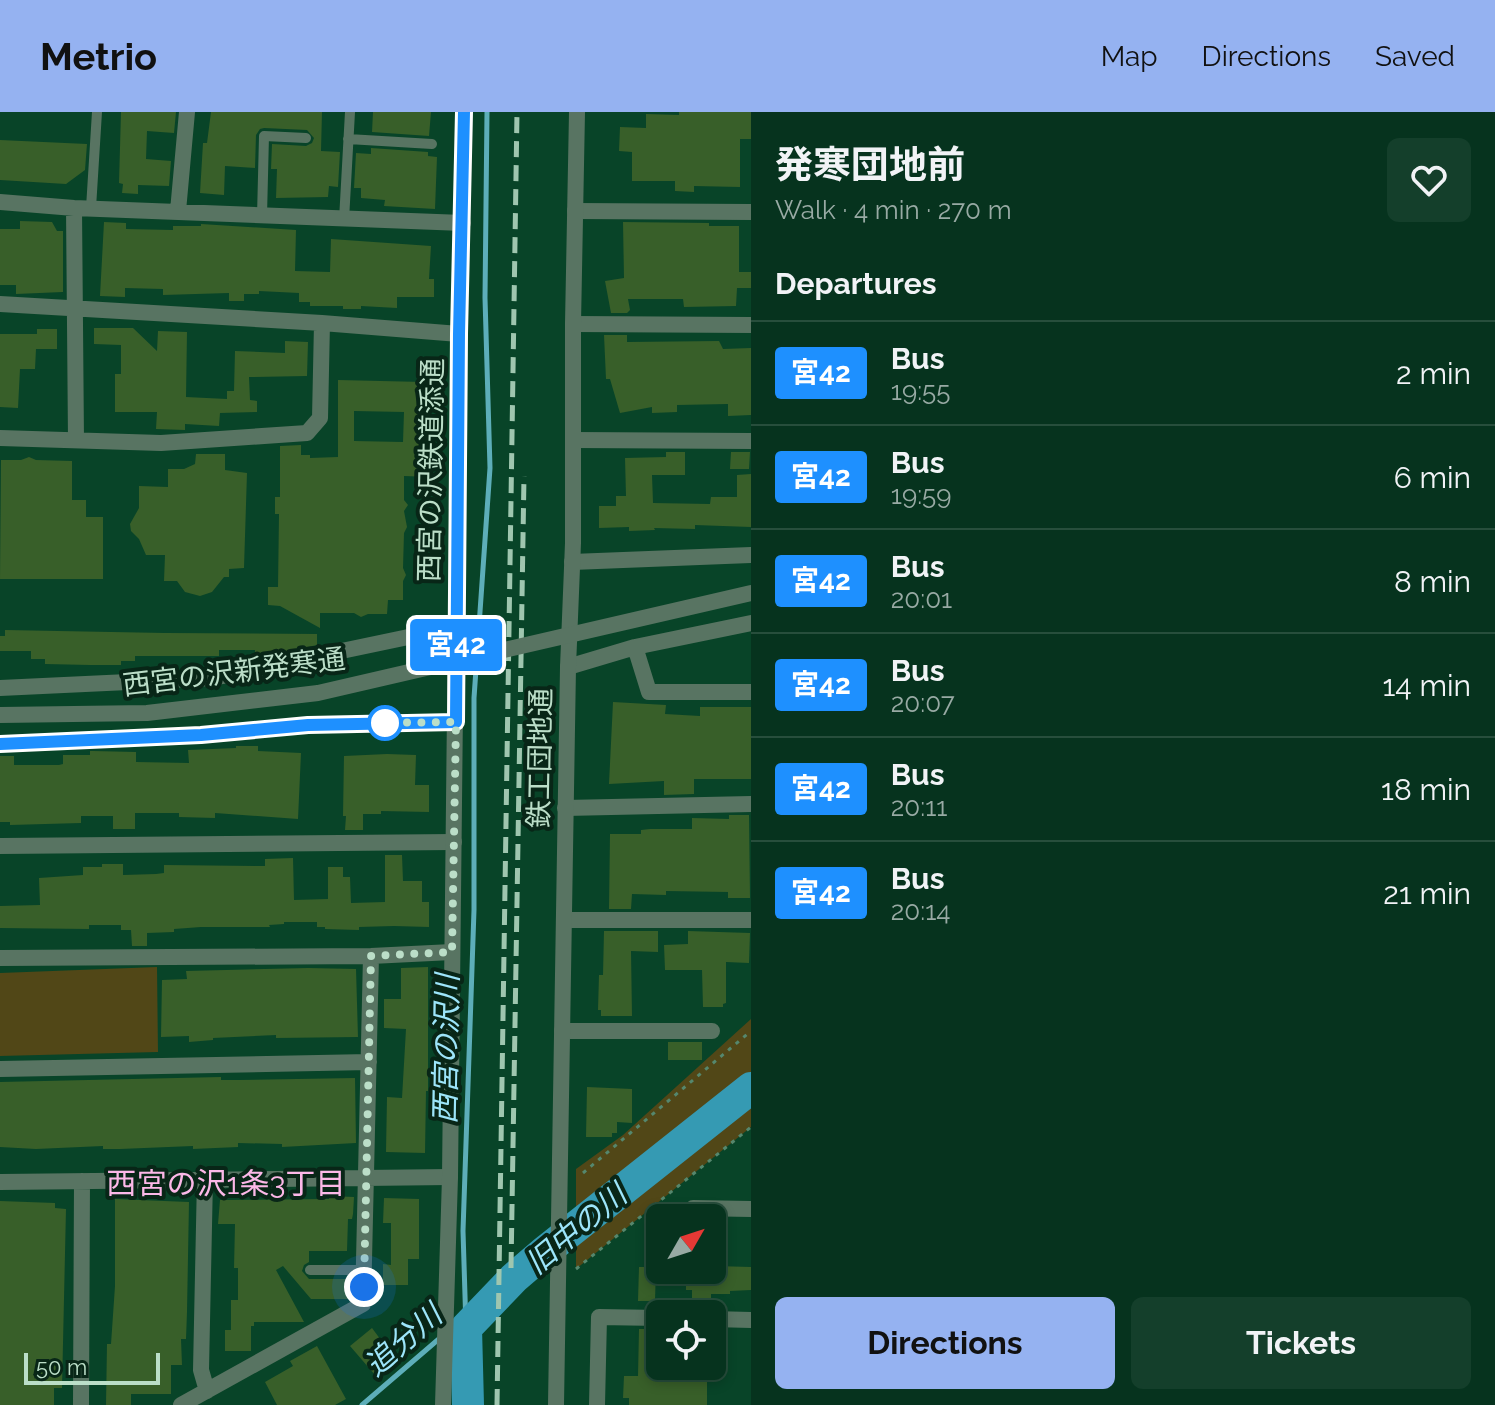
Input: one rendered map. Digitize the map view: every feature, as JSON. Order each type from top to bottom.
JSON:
[{"type":"street","points":[[178,211],[187,112]]},
{"type":"street","name":"西宮の沢鉄道添通","points":[[443,1405],[450,1177],[464,112]]},
{"type":"street","name":"鉄工団地通","points":[[556,1405],[577,112]]},
{"type":"street","points":[[0,202],[463,223]]},
{"type":"street","points":[[76,440],[75,308],[82,208]]},
{"type":"street","points":[[575,211],[751,212]]},
{"type":"street","points":[[0,304],[459,334]]},
{"type":"street","points":[[0,438],[161,443],[307,433],[320,418],[322,323]]},
{"type":"street","points":[[573,324],[751,325]]},
{"type":"street","points":[[573,440],[751,441]]},
{"type":"street","points":[[572,562],[751,555]]},
{"type":"street","name":"西宮の沢新発寒通","points":[[0,715],[147,713],[318,693],[751,593]]},
{"type":"street","points":[[568,667],[635,647],[751,623]]},
{"type":"street","points":[[0,688],[213,678],[456,627]]},
{"type":"street","points":[[635,647],[649,692],[751,692]]},
{"type":"street","points":[[0,744],[201,735],[308,725],[456,722]]},
{"type":"street","points":[[565,808],[751,804]]},
{"type":"street","points":[[0,846],[454,842]]},
{"type":"street","points":[[564,920],[751,920]]},
{"type":"street","points":[[0,958],[371,956],[452,952]]},
{"type":"street","points":[[181,1405],[363,1304],[371,956]]},
{"type":"street","points":[[562,1031],[712,1031]]},
{"type":"street","points":[[0,1069],[369,1062]]},
{"type":"street","points":[[0,1182],[450,1177]]},
{"type":"street","points":[[205,1178],[201,1370],[207,1391]]},
{"type":"street","points":[[81,1405],[82,1181]]},
{"type":"street","points":[[726,1209],[751,1209]]},
{"type":"street","points":[[597,1405],[599,1317],[646,1318]]},
{"type":"street","points":[[726,1319],[751,1320]]},
{"type":"lane","points":[[82,208],[97,112]]},
{"type":"lane","points":[[344,220],[350,112]]},
{"type":"lane","points":[[262,216],[264,136],[306,138]]},
{"type":"lane","points":[[348,139],[432,144]]},
{"type":"lane","points":[[310,1270],[365,1270]]},
{"type":"path","points":[[583,1173],[751,1031]]},
{"type":"path","points":[[576,1269],[751,1127]]},
{"type":"shaded area","points":[[157,967],[158,1052],[0,1056],[0,973]]},
{"type":"shaded area","points":[[751,1019],[751,1127],[656,1204],[646,1204],[646,1212],[576,1269],[576,1169],[623,1135]]},
{"type":"building","points":[[121,112],[176,112],[174,133],[147,131],[146,159],[171,161],[169,186],[138,185],[138,194],[122,193],[123,184],[119,183]]},
{"type":"building","points":[[211,112],[322,112],[321,151],[340,152],[338,187],[329,186],[328,197],[276,198],[277,169],[271,169],[272,144],[306,146],[314,138],[307,130],[264,128],[256,135],[255,168],[225,166],[224,195],[200,193],[203,143],[207,143]]},
{"type":"building","points":[[373,112],[431,112],[429,136],[372,132]]},
{"type":"building","points":[[679,112],[751,112],[751,139],[740,139],[740,187],[694,186],[694,192],[675,191],[675,181],[632,181],[632,152],[619,151],[620,127],[646,128],[646,114],[679,115]]},
{"type":"building","points":[[0,140],[87,144],[85,170],[66,184],[0,180]]},
{"type":"building","points":[[371,148],[428,152],[428,156],[437,157],[435,209],[384,206],[385,200],[361,198],[361,188],[354,188],[356,153],[371,154]]},
{"type":"building","points":[[20,221],[52,222],[57,231],[63,231],[63,292],[16,294],[16,285],[0,285],[0,229],[20,229]]},
{"type":"building","points":[[104,222],[126,223],[126,229],[173,230],[173,226],[201,224],[296,230],[295,271],[330,272],[331,239],[431,246],[429,279],[434,279],[434,297],[397,297],[397,308],[361,306],[361,309],[343,309],[343,306],[310,306],[310,302],[299,302],[299,293],[259,291],[259,294],[244,294],[244,301],[229,301],[229,293],[163,295],[163,289],[125,288],[125,297],[100,296]]},
{"type":"building","points":[[623,222],[739,226],[739,272],[751,272],[751,288],[737,288],[736,306],[684,307],[683,299],[628,299],[630,310],[627,313],[611,313],[605,281],[624,278]]},
{"type":"building","points":[[94,328],[133,328],[157,351],[158,331],[187,332],[186,397],[227,399],[227,391],[234,391],[235,351],[285,353],[285,341],[308,342],[307,376],[249,377],[250,400],[257,401],[257,412],[220,413],[219,426],[185,424],[185,430],[156,429],[157,412],[115,412],[115,374],[121,374],[121,345],[94,344]]},
{"type":"building","points":[[37,329],[57,329],[57,349],[36,349],[35,369],[20,369],[18,408],[0,407],[0,334],[37,334]]},
{"type":"building","points":[[604,335],[627,335],[627,342],[719,341],[723,349],[751,348],[751,415],[728,416],[728,404],[677,405],[677,412],[652,413],[652,407],[620,413],[610,379],[606,379]]},
{"type":"building","points":[[338,380],[424,382],[422,442],[432,442],[431,477],[404,476],[404,500],[408,505],[404,511],[407,527],[404,533],[403,568],[406,575],[403,600],[388,600],[387,614],[361,617],[354,613],[320,613],[320,628],[280,606],[268,605],[268,587],[278,587],[279,514],[275,514],[275,497],[280,497],[280,446],[301,445],[301,455],[310,455],[310,458],[338,457]],"holes":[[[354,411],[404,412],[403,442],[354,441]]]},
{"type":"building","points":[[666,452],[685,452],[685,475],[652,475],[653,503],[710,504],[711,497],[737,497],[737,475],[751,474],[751,527],[695,525],[695,529],[629,531],[629,527],[599,528],[599,506],[616,506],[616,496],[626,496],[625,458],[666,457]]},
{"type":"building","points":[[731,452],[750,452],[749,469],[730,469]]},
{"type":"building","points":[[196,454],[225,454],[225,470],[247,473],[244,568],[229,569],[229,577],[224,577],[212,592],[200,596],[185,592],[177,581],[164,581],[165,555],[146,555],[130,524],[139,508],[139,486],[168,487],[168,469],[184,469],[195,464]]},
{"type":"building","points":[[29,457],[72,461],[72,500],[86,500],[86,517],[103,517],[103,579],[0,579],[1,460]]},
{"type":"building","points":[[5,630],[317,634],[317,645],[261,657],[255,657],[255,650],[219,650],[219,656],[135,656],[135,661],[121,661],[121,665],[45,664],[45,659],[31,659],[31,651],[0,651],[0,636],[5,636]]},
{"type":"building","points":[[613,702],[666,705],[665,714],[700,716],[700,707],[751,707],[751,779],[694,779],[694,794],[664,795],[664,781],[609,784]]},
{"type":"building","points":[[258,746],[258,751],[301,753],[298,819],[215,813],[215,818],[179,817],[179,813],[135,813],[135,829],[113,829],[113,816],[81,816],[81,823],[10,825],[10,822],[0,822],[0,756],[14,756],[14,765],[59,765],[63,764],[63,755],[90,755],[90,751],[136,752],[136,762],[189,763],[188,750]]},
{"type":"building","points":[[416,755],[415,785],[429,785],[429,812],[381,811],[381,814],[363,814],[363,830],[345,830],[344,756]]},
{"type":"building","points":[[729,815],[749,815],[750,898],[728,898],[728,892],[666,891],[666,895],[632,894],[631,909],[609,909],[610,834],[641,834],[641,830],[650,829],[692,829],[692,818],[729,819]]},
{"type":"building","points":[[385,855],[402,855],[403,881],[422,881],[422,902],[429,902],[429,927],[325,929],[317,927],[317,922],[284,922],[270,927],[201,927],[147,933],[147,946],[132,946],[131,930],[121,930],[121,925],[89,925],[89,929],[0,928],[0,906],[40,905],[39,878],[83,875],[83,867],[102,867],[102,864],[123,864],[123,875],[156,874],[164,873],[164,865],[265,866],[265,859],[293,858],[294,900],[328,899],[328,867],[343,867],[343,877],[350,877],[351,903],[385,902]]},
{"type":"building","points":[[604,931],[658,931],[658,952],[631,951],[632,1016],[601,1016],[601,1010],[598,1010]]},
{"type":"building","points":[[688,931],[750,933],[749,963],[726,962],[726,1003],[723,1007],[703,1007],[702,970],[665,970],[664,945],[688,944]]},
{"type":"building","points":[[428,967],[425,1153],[386,1152],[387,1097],[402,1098],[406,1029],[384,1028],[384,999],[401,999],[401,968]]},
{"type":"building","points":[[356,969],[358,1037],[276,1038],[276,1035],[189,1042],[189,1036],[161,1037],[162,980],[187,979],[186,971]]},
{"type":"building","points":[[668,1042],[702,1042],[702,1060],[668,1060]]},
{"type":"building","points":[[221,1077],[221,1080],[355,1078],[356,1143],[282,1147],[282,1144],[238,1143],[238,1147],[193,1149],[193,1146],[120,1149],[103,1149],[103,1146],[0,1147],[0,1082]]},
{"type":"building","points":[[587,1087],[632,1089],[632,1123],[617,1122],[617,1133],[612,1133],[612,1137],[586,1137]]},
{"type":"building","points":[[329,1196],[354,1197],[352,1219],[348,1219],[347,1251],[309,1251],[309,1262],[302,1271],[309,1279],[348,1279],[348,1299],[311,1299],[283,1266],[276,1270],[304,1322],[254,1322],[251,1326],[251,1351],[225,1351],[225,1330],[231,1330],[231,1300],[238,1300],[238,1268],[234,1268],[235,1224],[218,1224],[220,1200],[329,1199]]},
{"type":"building","points":[[384,1198],[419,1199],[419,1259],[408,1259],[408,1285],[383,1285],[383,1264],[391,1265],[391,1223],[383,1223]]},
{"type":"building","points":[[115,1199],[189,1202],[186,1339],[181,1339],[182,1365],[171,1365],[171,1394],[131,1394],[131,1405],[106,1405],[107,1344],[111,1344],[115,1286]]},
{"type":"building","points":[[0,1201],[55,1203],[55,1208],[66,1209],[62,1388],[54,1388],[54,1405],[0,1405]]},
{"type":"building","points":[[726,1266],[751,1267],[751,1290],[711,1294],[711,1298],[692,1298],[692,1290],[686,1290],[686,1284],[726,1284]]},
{"type":"building","points":[[639,1267],[646,1267],[646,1284],[656,1284],[655,1300],[638,1301]]},
{"type":"building","points":[[372,1328],[395,1359],[375,1375],[350,1346]]},
{"type":"building","points":[[639,1329],[646,1329],[646,1380],[707,1382],[707,1405],[629,1405],[629,1398],[623,1398],[624,1376],[638,1376]]},
{"type":"building","points":[[317,1346],[346,1399],[335,1405],[277,1405],[265,1382],[293,1366],[290,1361]]},
{"type":"waterway","name":"西宮の沢川","points":[[466,1328],[463,1231],[474,910],[474,698],[490,468],[485,298],[487,112]]},
{"type":"waterway","name":"旧中の川","points":[[468,1405],[466,1328],[543,1253],[751,1088]]},
{"type":"waterway","name":"追分川","points":[[362,1405],[440,1338]]},
{"type":"railway","points":[[497,1405],[517,112]]},
{"type":"railway","points":[[511,1268],[524,476]]},
{"type":"bus line","name":"宮42","points":[[0,744],[201,735],[308,725],[456,722],[464,112]]},
{"type":"district","name":"西宮の沢1条3丁目","points":[[226,1183]]},
{"type":"route","points":[[364,1287],[371,956],[452,952],[456,722],[371,723],[385,723]]}]
